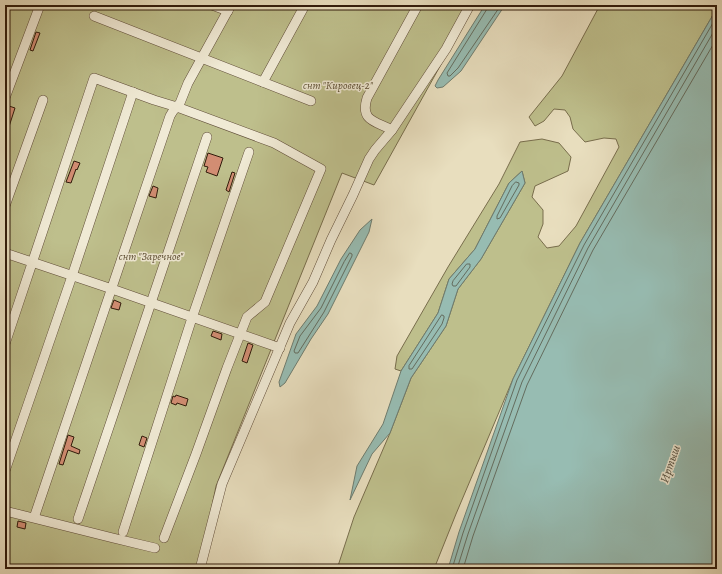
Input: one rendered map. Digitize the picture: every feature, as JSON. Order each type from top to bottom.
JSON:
[{"type":"street","points":[[5,98],[40,5]]},
{"type":"street","points":[[35,515],[170,116],[180,103],[188,83],[230,8],[212,5]]},
{"type":"street","points":[[263,82],[305,5]]},
{"type":"street","points":[[392,130],[370,119],[365,113],[364,106],[366,98],[418,5]]},
{"type":"street","points":[[200,569],[222,484],[290,323],[313,282],[369,159],[392,130],[446,49],[470,5]]},
{"type":"street","points":[[94,16],[311,101]]},
{"type":"street","points":[[5,344],[94,78],[177,106],[274,144],[321,169],[265,302],[247,317],[164,538]]},
{"type":"street","points":[[5,471],[133,92]]},
{"type":"street","points":[[5,206],[43,100]]},
{"type":"street","points":[[78,519],[207,137]]},
{"type":"street","points":[[123,532],[192,318],[249,152]]},
{"type":"street","points":[[5,253],[280,348]]},
{"type":"street","points":[[5,511],[155,548]]},
{"type":"green space","name":"снт \"Заречное\"","points":[[5,5],[474,5],[374,185],[342,173],[216,486],[202,555],[197,569],[5,569]]},
{"type":"green space","points":[[600,5],[717,5],[717,8],[580,243],[513,379],[434,569],[337,569],[354,517],[390,433],[411,378],[446,326],[458,289],[481,259],[525,183],[522,171],[509,183],[475,249],[449,279],[438,313],[401,371],[395,369],[397,356],[448,267],[499,184],[520,142],[542,139],[559,143],[571,157],[568,171],[535,186],[532,197],[543,210],[543,224],[538,237],[547,248],[559,246],[576,226],[619,147],[616,139],[604,138],[585,142],[573,129],[570,117],[565,110],[554,109],[544,121],[535,126],[529,117],[562,76]]},
{"type":"water","points":[[485,5],[505,5],[461,71],[443,87],[437,88],[435,86],[438,80]]},
{"type":"water","name":"Иртыш","points":[[717,8],[717,569],[448,569],[459,532],[513,379],[580,243]]},
{"type":"water","points":[[522,171],[525,183],[481,259],[458,289],[446,326],[411,378],[390,433],[372,454],[350,500],[357,466],[383,424],[401,371],[438,313],[449,279],[475,249],[509,183]]},
{"type":"water","points":[[372,219],[369,232],[328,314],[311,339],[285,383],[280,387],[279,382],[296,334],[317,306],[341,259],[360,230]]},
{"type":"building","points":[[36,32],[40,33],[33,51],[30,50]]},
{"type":"building","points":[[9,106],[15,108],[6,136],[5,117]]},
{"type":"building","points":[[208,153],[223,158],[217,176],[206,172],[208,167],[204,166]]},
{"type":"building","points":[[74,161],[80,163],[71,183],[66,182]]},
{"type":"building","points":[[232,172],[235,173],[229,192],[226,190]]},
{"type":"building","points":[[153,186],[158,188],[156,198],[149,196]]},
{"type":"building","points":[[114,300],[121,303],[119,310],[111,308]]},
{"type":"building","points":[[213,331],[222,334],[221,340],[211,336]]},
{"type":"building","points":[[248,343],[253,345],[247,363],[242,361]]},
{"type":"building","points":[[176,395],[188,399],[186,406],[171,403],[173,396],[175,397]]},
{"type":"building","points":[[68,435],[74,437],[71,446],[80,450],[79,454],[68,450],[63,465],[59,464]]},
{"type":"building","points":[[142,436],[147,438],[144,447],[139,445]]},
{"type":"building","points":[[18,521],[26,523],[25,529],[17,527]]},
{"type":"park label","name":"снт \"Кировец-2\"","points":[[338,85]]}]
